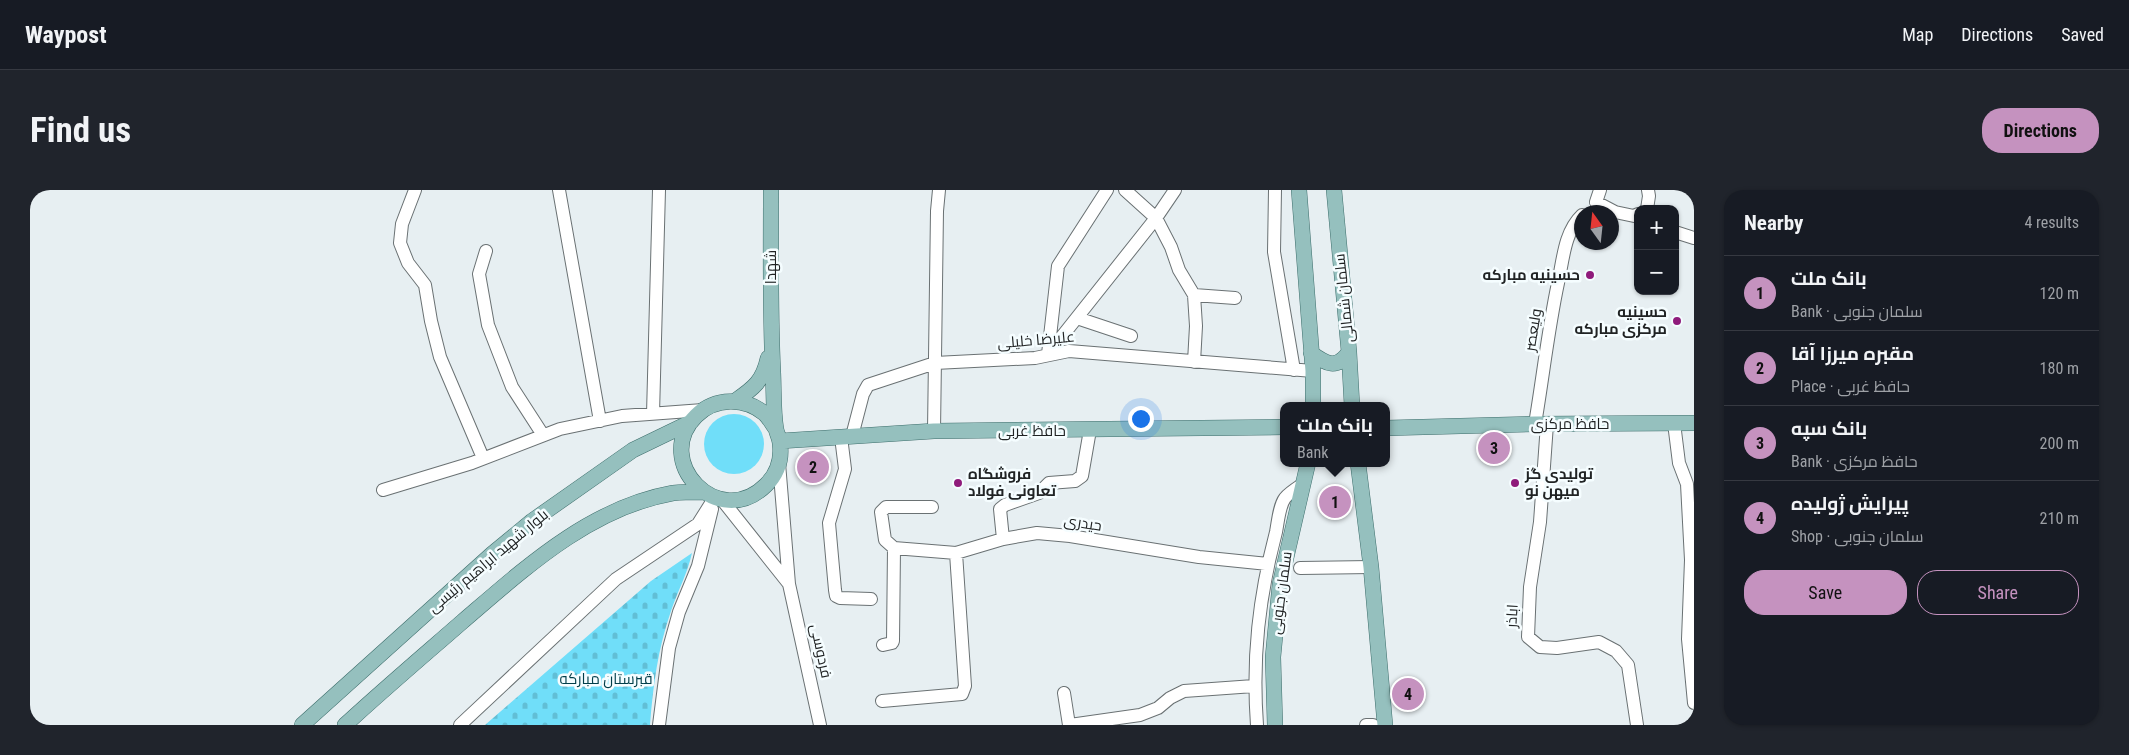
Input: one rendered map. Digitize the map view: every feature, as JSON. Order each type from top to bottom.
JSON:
[{"type":"main road","name":"شهدا","points":[[771,190],[772,344]]},
{"type":"main road","points":[[1299,190],[1312,354],[1312,402]]},
{"type":"main road","name":"سلمان شمالی","points":[[1334,190],[1352,402]]},
{"type":"main road","points":[[735,401],[752,389],[764,374],[772,344]]},
{"type":"main road","points":[[772,344],[778,435],[779,463],[772,479],[760,491],[739,500],[714,497],[692,481],[684,467],[681,451],[684,436],[691,422],[703,410],[718,403],[735,401],[752,406],[766,415],[778,435]]},
{"type":"main road","points":[[1312,354],[1326,364],[1333,364],[1345,358],[1349,352]]},
{"type":"main road","points":[[1304,402],[1313,378]]},
{"type":"main road","name":"بلوار شهید ابراهیم رئیسی","points":[[302,725],[492,554],[532,521],[633,450],[691,422]]},
{"type":"main road","name":"حافظ مرکزی","points":[[1390,428],[1694,423]]},
{"type":"main road","name":"حافظ غربی","points":[[778,435],[846,436],[934,432],[1280,428]]},
{"type":"main road","name":"سلمان جنوبی","points":[[1275,725],[1273,657],[1280,584],[1306,467]]},
{"type":"main road","points":[[1358,467],[1371,567],[1385,725]]},
{"type":"main road","name":"بلوار شهید ابراهیم رئیسی","points":[[345,725],[519,573],[564,539],[605,516],[642,501],[674,493],[714,497]]},
{"type":"street","points":[[415,190],[402,224],[400,243],[408,263],[425,285],[440,357],[484,458]]},
{"type":"street","points":[[559,190],[600,421]]},
{"type":"street","points":[[653,414],[659,190]]},
{"type":"street","points":[[934,432],[937,211],[939,190]]},
{"type":"street","points":[[1048,354],[1058,266],[1107,190]]},
{"type":"street","points":[[1125,190],[1156,218],[1171,247],[1179,270],[1194,295],[1196,326],[1194,362]]},
{"type":"street","points":[[1048,354],[1156,218],[1175,190]]},
{"type":"street","points":[[1274,190],[1274,252],[1294,370]]},
{"type":"street","points":[[1648,190],[1648,205]]},
{"type":"street","points":[[1598,196],[1615,212],[1634,216]]},
{"type":"street","name":"ولیعصر","points":[[1541,424],[1548,327],[1565,247],[1574,224]]},
{"type":"street","points":[[1679,233],[1694,238]]},
{"type":"street","points":[[486,251],[479,274],[488,325],[512,387],[543,435]]},
{"type":"street","points":[[1194,295],[1235,298]]},
{"type":"street","points":[[1077,318],[1131,336]]},
{"type":"street","name":"علیرضا خلیلی","points":[[846,436],[868,385],[935,363],[1035,358],[1069,351],[1294,370],[1313,378]]},
{"type":"street","points":[[383,490],[484,458],[560,429],[622,416],[703,410]]},
{"type":"street","name":"اباذر","points":[[1541,424],[1540,522],[1530,588],[1528,637],[1540,647],[1558,648],[1598,642],[1616,651],[1628,665],[1637,725]]},
{"type":"street","points":[[1674,424],[1679,463],[1687,484],[1691,560],[1688,639],[1694,703]]},
{"type":"street","points":[[1003,539],[1000,509],[1005,505],[1039,493],[1049,483],[1074,481],[1082,476],[1090,430]]},
{"type":"street","points":[[846,436],[845,469],[829,523],[836,596],[840,598],[871,599]]},
{"type":"street","name":"فردوسی","points":[[779,463],[789,584],[820,725]]},
{"type":"street","points":[[1257,725],[1254,686],[1258,616],[1268,564],[1284,499],[1303,484]]},
{"type":"street","points":[[714,497],[789,584]]},
{"type":"street","points":[[460,725],[616,579],[698,524],[714,497]]},
{"type":"street","points":[[659,725],[669,648],[679,612],[698,566],[714,497]]},
{"type":"street","points":[[883,644],[892,643],[893,641],[894,548],[885,540],[881,512],[886,507],[932,507]]},
{"type":"street","name":"حیدری","points":[[894,548],[956,553],[1003,539],[1037,533],[1070,536],[1191,556],[1268,564]]},
{"type":"street","points":[[882,701],[962,694],[966,686],[956,553]]},
{"type":"street","points":[[1300,568],[1371,567]]},
{"type":"street","points":[[1064,693],[1069,725],[1140,714],[1158,708],[1170,698],[1184,691],[1254,686]]},
{"type":"street","points":[[1366,725],[1373,725]]},
{"type":"green space","points":[[728,414],[740,414],[756,422],[762,432],[764,444],[762,456],[756,466],[740,474],[728,474],[712,466],[704,450],[704,438],[712,422]]},
{"type":"green space","name":"قبرستان مبارکه","points":[[692,553],[671,611],[659,653],[650,725],[485,725],[651,581]]},
{"type":"place","name":"حسینیه مبارکه","points":[[1590,275]]},
{"type":"place","name":"حسینیه مرکزی مبارکه","points":[[1677,321]]},
{"type":"place","name":"بانک سپه","points":[[1494,448]]},
{"type":"place","name":"مقبره میرزا آقا","points":[[813,467]]},
{"type":"place","name":"فروشگاه تعاونی فولاد","points":[[958,483]]},
{"type":"place","name":"تولیدی گز میهن نو","points":[[1515,483]]},
{"type":"place","name":"بانک ملت","points":[[1335,502]]},
{"type":"place","name":"پیرایش ژولیده","points":[[1408,694]]}]
